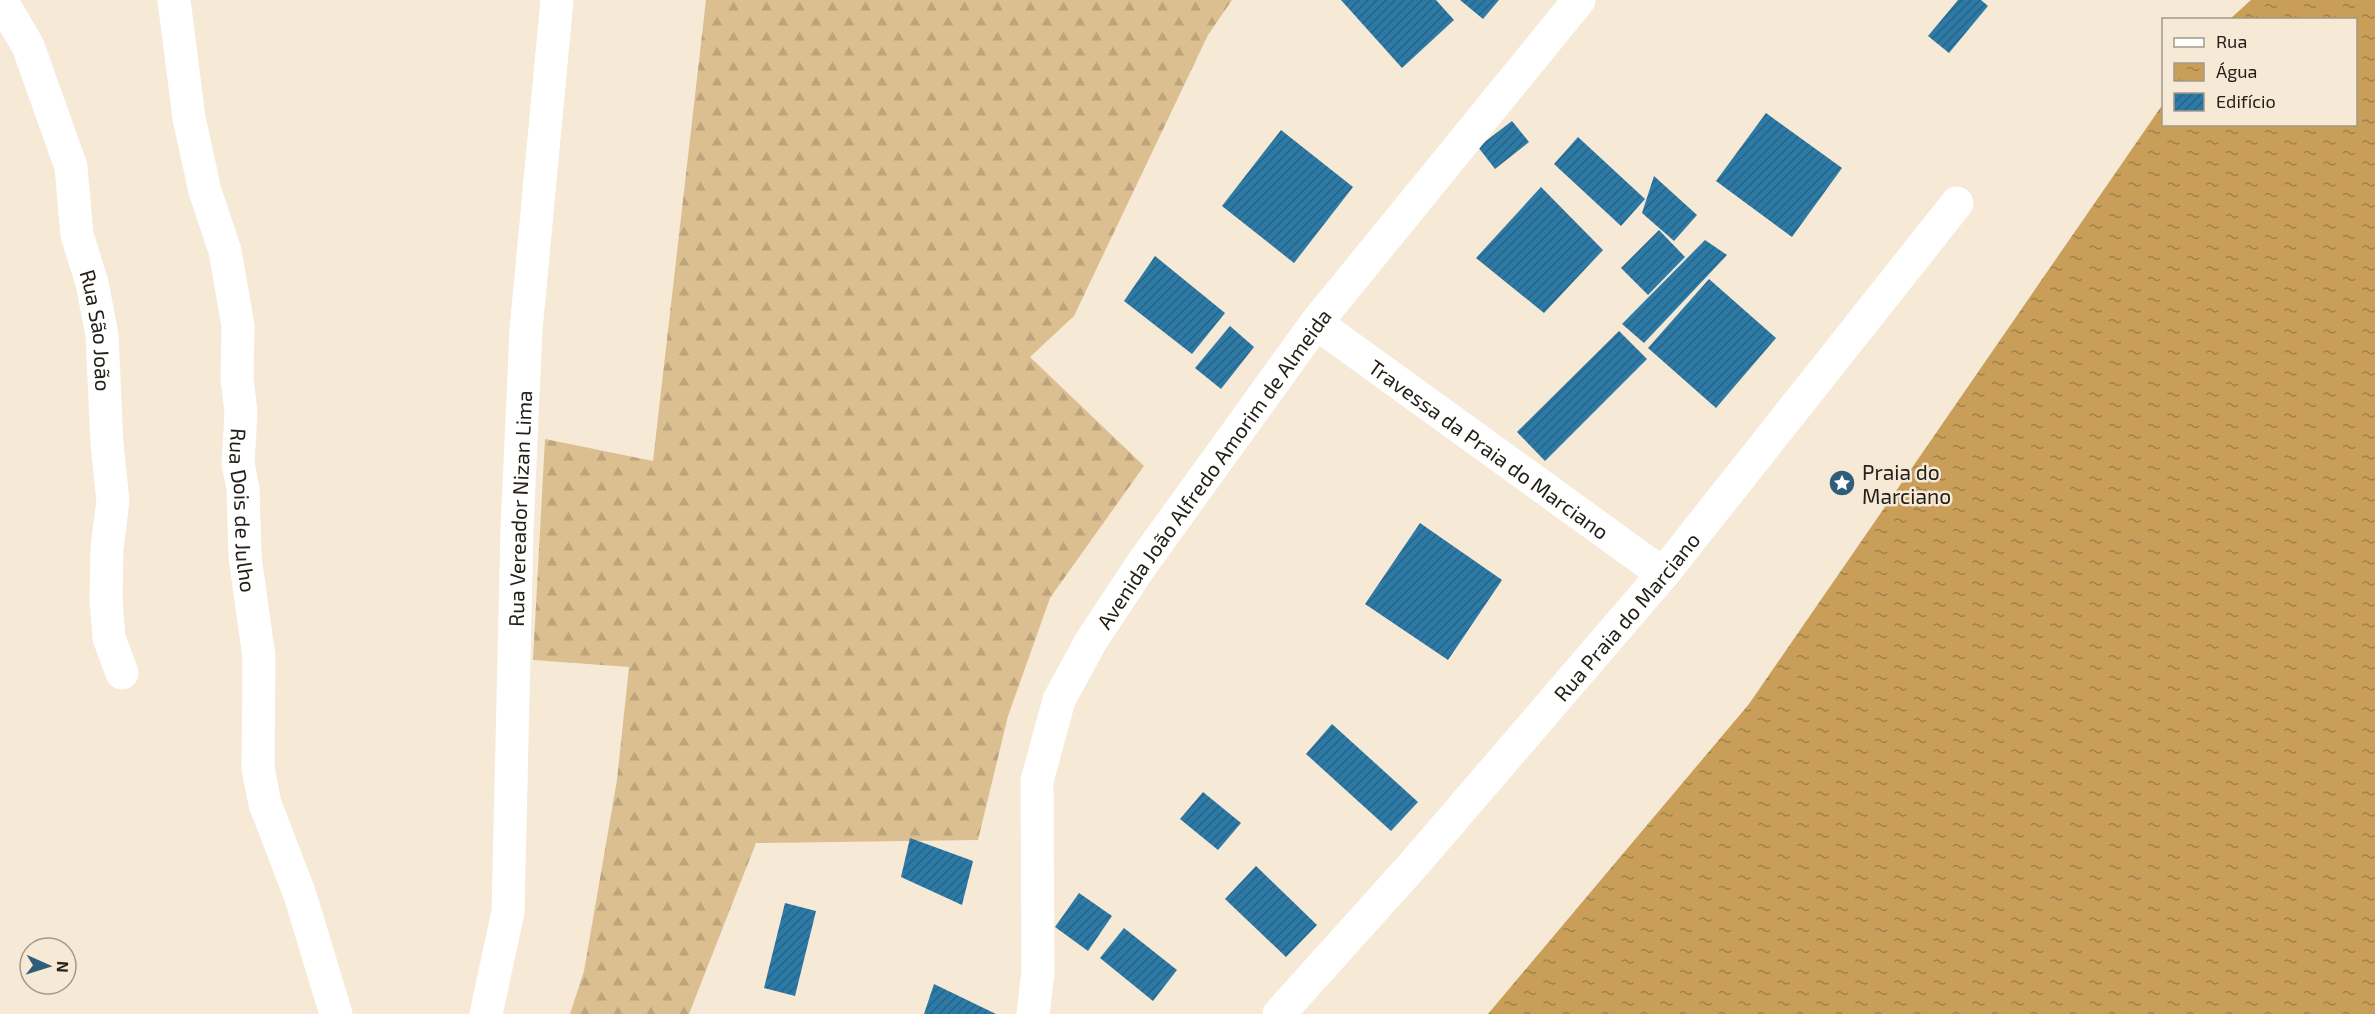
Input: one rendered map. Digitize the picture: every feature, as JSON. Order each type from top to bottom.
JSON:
[{"type":"street","name":"Rua São João","points":[[1,0],[27,46],[71,167],[77,235],[92,283],[102,335],[107,444],[113,501],[107,548],[106,599],[110,638],[122,673]]},
{"type":"street","name":"Rua Dois de Julho","points":[[174,0],[189,118],[205,191],[225,251],[238,326],[237,378],[241,413],[238,464],[243,488],[245,557],[259,657],[258,768],[265,804],[300,895],[336,1014]]},
{"type":"street","name":"Rua Vereador Nizan Lima","points":[[486,1014],[508,912],[517,529],[526,330],[557,0]]},
{"type":"street","name":"Avenida João Alfredo Amorim de Almeida","points":[[1033,1014],[1038,972],[1037,781],[1059,700],[1091,641],[1142,564],[1316,323],[1579,0]]},
{"type":"street","name":"Rua Praia do Marciano","points":[[1279,1014],[1414,864],[1663,574],[1957,203]]},
{"type":"street","name":"Travessa da Praia do Marciano","points":[[1316,323],[1663,574]]},
{"type":"green space","points":[[706,0],[1232,0],[1208,35],[1074,316],[1030,357],[1144,466],[1050,598],[1008,716],[978,840],[756,843],[689,1014],[570,1014],[584,971],[617,780],[629,667],[533,660],[545,439],[653,461]]},
{"type":"water","points":[[2251,0],[2375,0],[2375,1014],[1488,1014],[1749,704],[2162,105],[2162,126],[2357,126],[2357,18],[2231,18]]},
{"type":"building","points":[[1341,0],[1436,0],[1454,20],[1402,68]]},
{"type":"building","points":[[1460,0],[1499,0],[1483,19]]},
{"type":"building","points":[[1958,0],[1981,0],[1988,6],[1949,53],[1928,36]]},
{"type":"building","points":[[1766,113],[1842,168],[1792,237],[1716,181]]},
{"type":"building","points":[[1512,121],[1529,142],[1495,169],[1478,147]]},
{"type":"building","points":[[1281,130],[1353,187],[1294,263],[1222,206]]},
{"type":"building","points":[[1578,137],[1645,199],[1621,226],[1554,164]]},
{"type":"building","points":[[1654,176],[1697,215],[1674,241],[1642,213]]},
{"type":"building","points":[[1541,187],[1603,250],[1544,313],[1476,258]]},
{"type":"building","points":[[1659,230],[1685,257],[1648,295],[1621,268]]},
{"type":"building","points":[[1705,240],[1727,255],[1644,343],[1622,324]]},
{"type":"building","points":[[1155,256],[1225,313],[1192,354],[1124,301]]},
{"type":"building","points":[[1709,279],[1776,338],[1716,408],[1648,348]]},
{"type":"building","points":[[1230,326],[1254,347],[1221,389],[1195,368]]},
{"type":"building","points":[[1619,331],[1647,359],[1545,461],[1517,432]]},
{"type":"building","points":[[1420,523],[1502,580],[1448,660],[1365,604]]},
{"type":"building","points":[[1332,724],[1418,802],[1391,831],[1306,754]]},
{"type":"building","points":[[1203,792],[1241,823],[1218,850],[1180,819]]},
{"type":"building","points":[[910,838],[973,861],[962,905],[901,877]]},
{"type":"building","points":[[1256,866],[1317,925],[1286,957],[1225,899]]},
{"type":"building","points":[[1079,893],[1112,916],[1088,951],[1055,927]]},
{"type":"building","points":[[785,903],[816,911],[795,996],[764,988]]},
{"type":"building","points":[[1124,928],[1177,970],[1153,1001],[1100,958]]},
{"type":"building","points":[[934,984],[996,1014],[924,1014]]},
{"type":"place","name":"Praia do Marciano","points":[[1842,483]]}]
